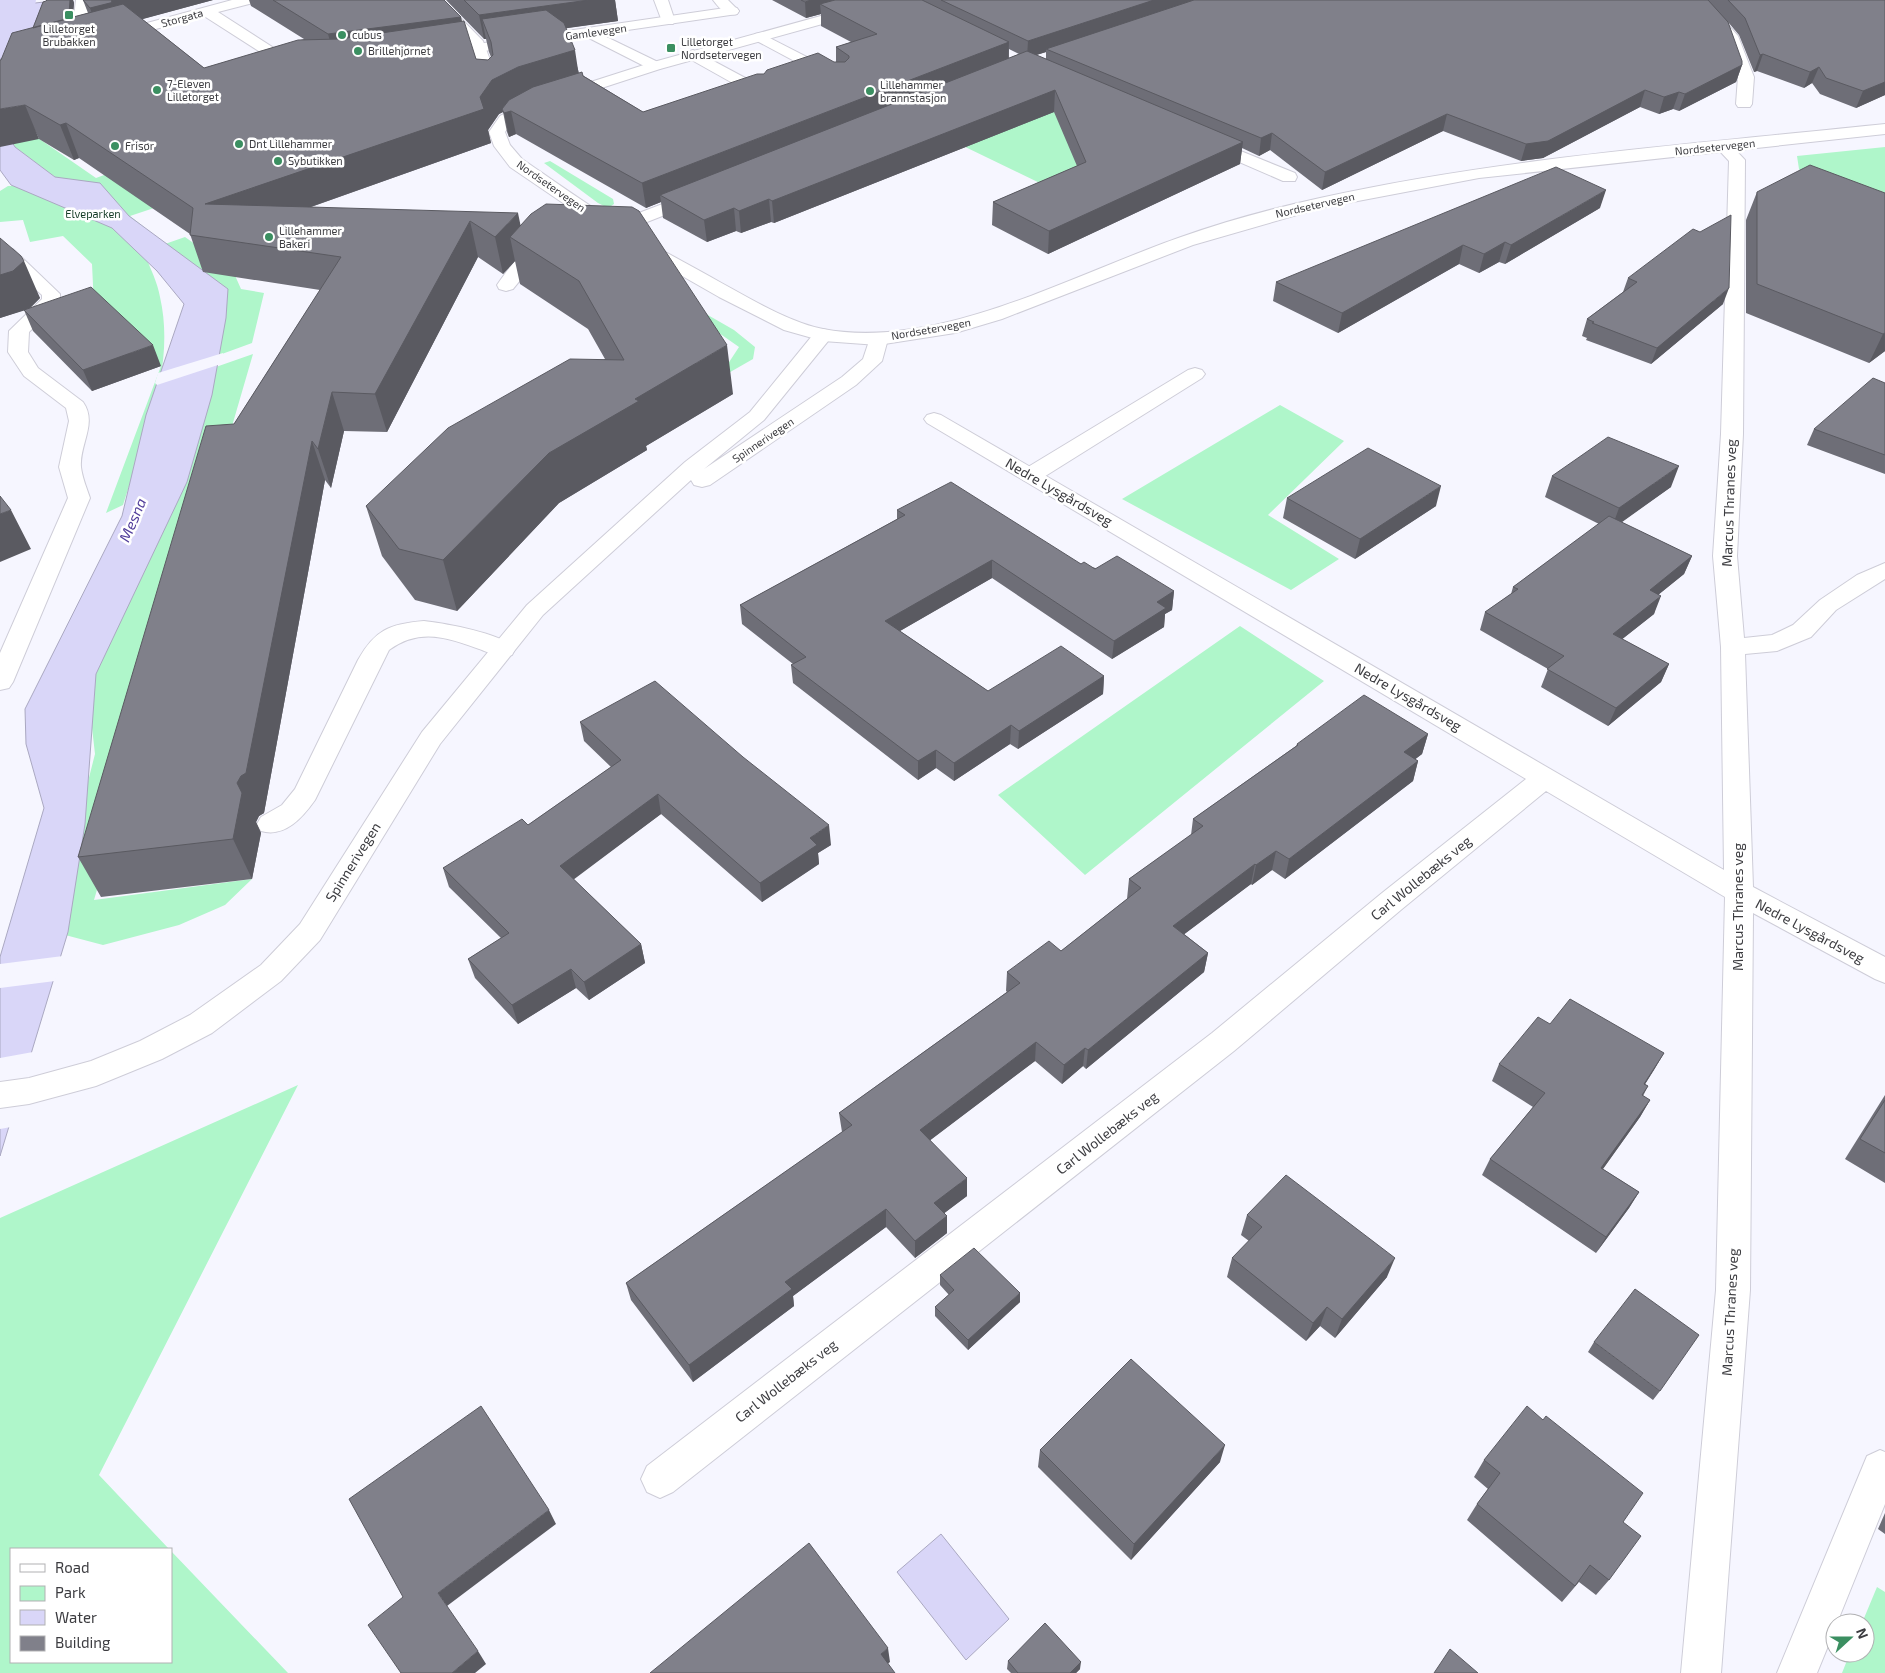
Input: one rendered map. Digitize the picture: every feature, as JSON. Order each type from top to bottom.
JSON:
[{"type":"street","points":[[83,0],[80,21],[83,31],[96,41]]},
{"type":"street","name":"Storgata","points":[[77,46],[248,0]]},
{"type":"street","points":[[435,0],[476,41],[488,76],[490,89]]},
{"type":"street","points":[[661,0],[668,21]]},
{"type":"street","name":"Gamlevegen","points":[[423,55],[732,12],[720,0]]},
{"type":"street","points":[[1698,0],[1731,36],[1746,77],[1744,104]]},
{"type":"street","name":"Nordsetervegen","points":[[874,5],[655,66],[531,106],[506,119],[496,132],[502,146],[516,163],[613,229],[726,293],[791,326],[823,335],[878,338],[955,327],[995,315],[1187,241],[1241,224],[1320,203],[1479,173],[1885,129]]},
{"type":"street","points":[[206,11],[287,63],[313,67]]},
{"type":"street","points":[[590,33],[655,66]]},
{"type":"street","points":[[760,37],[841,80]]},
{"type":"street","points":[[693,55],[760,92]]},
{"type":"street","points":[[1193,136],[1289,177]]},
{"type":"street","name":"Marcus Thranes veg","points":[[1701,1673],[1733,1290],[1739,892],[1733,647],[1725,556],[1732,434],[1737,160],[1724,146]]},
{"type":"street","points":[[587,233],[613,229],[710,190]]},
{"type":"street","points":[[506,285],[528,259],[551,242],[560,239]]},
{"type":"street","points":[[0,251],[7,253],[50,294],[51,300],[19,331],[18,352],[31,372],[76,406],[79,421],[70,468],[79,498],[0,682]]},
{"type":"street","name":"Spinnerivegen","points":[[0,1095],[29,1091],[96,1073],[151,1050],[201,1024],[271,973],[310,932],[431,738],[535,610],[693,467],[757,416],[823,335]]},
{"type":"street","name":"Spinnerivegen","points":[[630,524],[733,460],[849,381],[872,361],[878,338]]},
{"type":"street","points":[[1031,475],[1195,374]]},
{"type":"street","name":"Nedre Lysgårdsveg","points":[[934,419],[1739,892],[1885,971]]},
{"type":"street","points":[[1733,647],[1777,643],[1802,630],[1828,605],[1865,580],[1885,570]]},
{"type":"street","points":[[271,824],[292,812],[306,793],[370,660],[380,645],[394,635],[432,628],[463,635],[503,649]]},
{"type":"street","name":"Carl Wollebæks veg","points":[[660,1479],[1223,1042],[1392,901],[1545,778]]},
{"type":"street","points":[[1797,1673],[1880,1470]]},
{"type":"green space","points":[[1067,104],[1161,145],[1046,186],[926,128]]},
{"type":"green space","name":"Elveparken","points":[[4,129],[25,129],[96,178],[118,170],[166,204],[130,216],[165,244],[185,237],[233,271],[241,289],[264,293],[252,343],[200,362],[199,297],[141,247],[155,278],[160,297],[164,323],[164,350],[161,376],[148,429],[123,505],[106,513],[161,366],[94,306],[92,264],[63,236],[30,242],[23,220],[0,222],[0,191],[8,186],[49,185],[55,177],[15,147]]},
{"type":"green space","points":[[1885,147],[1885,206],[1820,195],[1799,169],[1797,156]]},
{"type":"green space","points":[[550,161],[613,199],[614,204],[608,208],[598,203],[544,163]]},
{"type":"green space","points":[[626,268],[734,330],[755,347],[753,359],[718,379],[739,347]]},
{"type":"green space","points":[[253,354],[94,900],[252,879],[225,905],[179,925],[103,945],[50,931],[95,754],[86,675],[213,368]]},
{"type":"green space","points":[[1280,405],[1344,441],[1268,515],[1339,559],[1291,590],[1122,499]]},
{"type":"green space","points":[[1240,626],[1324,681],[1085,875],[998,795]]},
{"type":"green space","points":[[298,1085],[99,1475],[168,1548],[10,1548],[10,1663],[172,1663],[172,1552],[288,1673],[0,1673],[0,1218]]},
{"type":"green space","points":[[1877,1587],[1885,1592],[1885,1673],[1842,1673],[1846,1663],[1875,1663],[1875,1613],[1866,1613]]},
{"type":"water","points":[[44,2],[25,46],[4,129],[15,147],[55,177],[100,183],[129,216],[228,289],[226,318],[212,395],[187,482],[96,674],[85,824],[68,932],[0,1156],[0,957],[44,808],[26,744],[25,709],[122,516],[146,415],[184,304],[157,271],[112,228],[11,185],[0,170],[0,7]]},
{"type":"water","points":[[941,1534],[1009,1619],[966,1660],[897,1572]]},
{"type":"pier","points":[[223,353],[221,364],[157,385],[155,383],[158,373]]},
{"type":"pier","points":[[63,956],[55,981],[0,988],[0,964]]},
{"type":"pier","points":[[33,1052],[11,1127],[0,1129],[0,1058]]},
{"type":"building","points":[[47,0],[70,0],[69,14],[71,18],[33,28],[43,2]]},
{"type":"building","points":[[83,0],[115,0],[111,1],[114,2],[90,8]]},
{"type":"building","points":[[273,0],[444,0],[461,17],[328,34]]},
{"type":"building","points":[[464,0],[589,0],[479,15]]},
{"type":"building","points":[[835,0],[922,0],[1009,42],[642,183],[511,111],[504,113],[502,109],[509,100],[533,87],[582,72],[583,76],[643,112],[757,74],[764,74],[767,70],[818,53],[834,62],[845,62],[849,56],[836,47],[877,34],[820,4]]},
{"type":"building","points":[[941,0],[1154,0],[1028,41]]},
{"type":"building","points":[[1194,0],[1708,0],[1728,22],[1742,65],[1685,94],[1679,92],[1664,97],[1645,90],[1548,141],[1526,144],[1447,114],[1325,172],[1272,133],[1261,138],[1046,49]]},
{"type":"building","points":[[1728,0],[1885,0],[1885,82],[1863,91],[1826,78],[1819,67],[1810,72],[1763,54],[1760,55],[1745,18]]},
{"type":"building","points":[[123,4],[204,68],[298,40],[340,39],[464,21],[476,59],[488,60],[493,55],[491,42],[482,19],[546,10],[564,23],[575,50],[518,67],[492,80],[480,97],[484,109],[205,204],[518,213],[495,237],[470,221],[375,394],[332,392],[318,449],[312,441],[246,773],[241,776],[237,783],[242,793],[233,839],[78,857],[206,426],[234,424],[341,257],[190,235],[193,208],[66,123],[60,125],[25,105],[0,109],[0,60],[12,33]]},
{"type":"building","points":[[1027,51],[1243,142],[1049,231],[993,202],[1086,162],[1055,90],[772,201],[769,199],[739,211],[734,208],[704,220],[660,195]]},
{"type":"building","points":[[1810,165],[1885,193],[1885,333],[1883,334],[1757,284],[1757,192]]},
{"type":"building","points":[[1556,167],[1606,190],[1511,245],[1505,242],[1484,254],[1463,245],[1342,313],[1276,282]]},
{"type":"building","points":[[546,204],[632,207],[639,211],[727,345],[635,399],[639,401],[549,453],[443,560],[399,549],[366,506],[448,428],[570,359],[624,360],[579,281],[510,237],[531,214]]},
{"type":"building","points":[[1731,215],[1729,288],[1657,348],[1592,323],[1594,322],[1587,319],[1637,282],[1628,278],[1693,229],[1700,232]]},
{"type":"building","points":[[0,238],[21,256],[24,261],[13,271],[0,275]]},
{"type":"building","points":[[91,287],[153,345],[83,370],[24,310]]},
{"type":"building","points":[[1873,378],[1885,383],[1885,455],[1814,429]]},
{"type":"building","points":[[1608,437],[1679,466],[1619,508],[1552,476]]},
{"type":"building","points":[[1368,448],[1441,486],[1360,539],[1287,498]]},
{"type":"building","points":[[951,482],[1081,564],[1084,562],[1095,569],[1117,556],[1174,591],[1157,602],[1166,608],[1114,641],[992,560],[885,621],[988,691],[1061,646],[1104,676],[1019,731],[1011,725],[954,763],[936,750],[918,761],[791,665],[806,657],[740,605],[905,515],[897,510]]},
{"type":"building","points":[[0,496],[11,510],[0,514]]},
{"type":"building","points":[[1609,516],[1692,556],[1650,590],[1661,596],[1613,634],[1669,664],[1616,708],[1547,669],[1564,656],[1485,612],[1518,589],[1513,587]]},
{"type":"building","points":[[655,681],[743,757],[829,825],[810,838],[817,845],[760,883],[658,794],[560,866],[641,944],[584,982],[571,969],[512,1005],[468,959],[509,933],[443,868],[522,819],[528,825],[621,760],[580,722]]},
{"type":"building","points":[[1364,695],[1428,734],[1404,752],[1418,761],[1289,859],[1276,851],[1255,864],[1173,926],[1208,953],[1088,1050],[1085,1048],[1064,1065],[1036,1042],[920,1130],[967,1178],[934,1203],[947,1216],[915,1241],[886,1209],[785,1282],[792,1289],[689,1365],[626,1283],[852,1125],[839,1113],[1020,983],[1007,972],[1049,941],[1061,951],[1141,888],[1129,879],[1203,826],[1193,819],[1298,745]]},
{"type":"building","points":[[1570,999],[1664,1053],[1644,1084],[1648,1086],[1642,1095],[1650,1100],[1601,1168],[1639,1192],[1606,1237],[1490,1159],[1545,1093],[1499,1064],[1538,1017],[1550,1024]]},
{"type":"building","points":[[1885,1100],[1885,1153],[1860,1139]]},
{"type":"building","points":[[1286,1175],[1395,1258],[1342,1319],[1327,1307],[1313,1323],[1232,1258],[1262,1227],[1247,1215]]},
{"type":"building","points":[[974,1248],[1020,1293],[968,1340],[935,1307],[954,1290],[940,1275]]},
{"type":"building","points":[[1635,1289],[1699,1335],[1660,1391],[1594,1342]]},
{"type":"building","points":[[1131,1359],[1225,1445],[1134,1544],[1040,1450]]},
{"type":"building","points":[[481,1406],[549,1510],[438,1593],[478,1651],[452,1673],[401,1673],[368,1625],[403,1597],[349,1499]]},
{"type":"building","points":[[1527,1406],[1543,1420],[1546,1416],[1643,1493],[1623,1522],[1641,1536],[1609,1580],[1590,1565],[1575,1586],[1477,1504],[1500,1473],[1484,1460]]},
{"type":"building","points":[[809,1543],[888,1648],[881,1654],[895,1673],[650,1673]]},
{"type":"building","points":[[1045,1623],[1081,1662],[1070,1673],[1018,1673],[1008,1661]]},
{"type":"building","points":[[1450,1649],[1478,1673],[1434,1673]]},
{"type":"waterway","name":"Mesna","points":[[0,40],[8,0]]},
{"type":"place","name":"Lilletorget Brubakken","points":[[69,15]]},
{"type":"place","name":"cubus","points":[[342,35]]},
{"type":"place","name":"Lilletorget Nordsetervegen","points":[[671,48]]},
{"type":"place","name":"Brillehjørnet","points":[[358,51]]},
{"type":"place","name":"7-Eleven Lilletorget","points":[[157,90]]},
{"type":"place","name":"Lillehammer brannstasjon","points":[[870,91]]},
{"type":"place","name":"Dnt Lillehammer","points":[[239,144]]},
{"type":"place","name":"Frisør","points":[[115,146]]},
{"type":"place","name":"Sybutikken","points":[[278,161]]},
{"type":"place","name":"Lillehammer Bakeri","points":[[269,237]]}]
